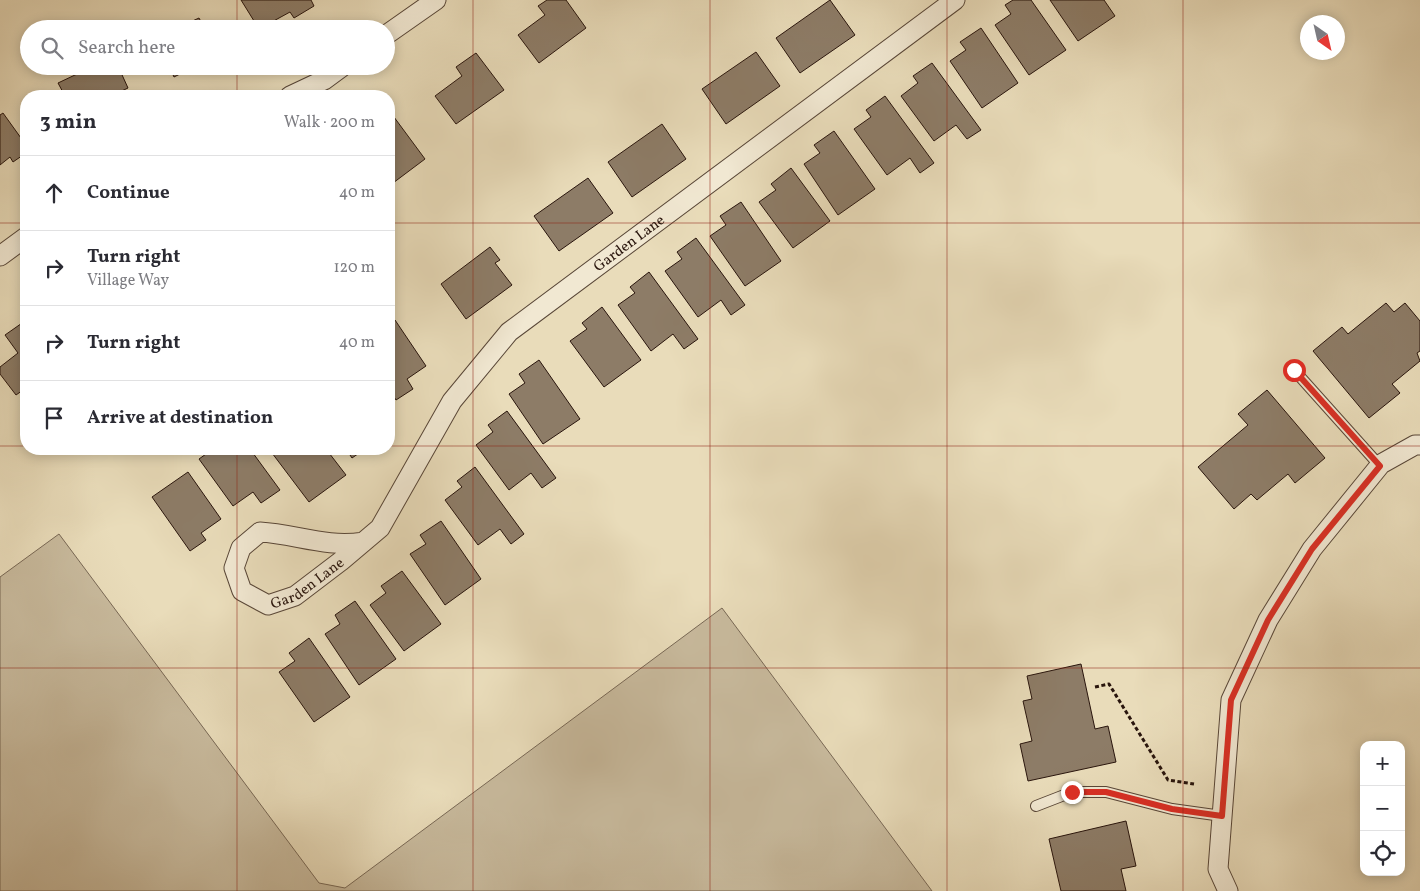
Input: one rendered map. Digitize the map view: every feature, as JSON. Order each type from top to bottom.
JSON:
[{"type":"street","points":[[395,29],[436,0]]},
{"type":"street","name":"Garden Lane","points":[[363,542],[346,545],[326,543],[285,533],[260,532],[241,548],[234,568],[242,591],[268,606],[295,596],[363,542],[380,528],[452,401],[509,332],[955,0]]},
{"type":"street","points":[[303,90],[331,75]]},
{"type":"street","points":[[0,256],[20,241]]},
{"type":"street","points":[[1228,891],[1218,868],[1231,700],[1268,620],[1312,549],[1380,466],[1415,445],[1420,444]]},
{"type":"lane","points":[[1294,370],[1380,466]]},
{"type":"lane","points":[[1036,806],[1072,792],[1106,792],[1172,809],[1222,816]]},
{"type":"path","points":[[1095,686],[1109,684],[1168,780],[1194,784]]},
{"type":"shaded area","points":[[59,534],[319,883],[345,888],[722,608],[932,891],[0,891],[0,577]]},
{"type":"building","points":[[241,0],[311,0],[314,6],[294,18],[290,12],[275,20],[253,20]]},
{"type":"building","points":[[547,0],[566,0],[586,28],[539,63],[518,35],[545,15],[538,6]]},
{"type":"building","points":[[830,0],[855,35],[800,73],[776,38]]},
{"type":"building","points":[[1013,0],[1031,0],[1066,50],[1029,75],[995,25],[1011,14],[1005,5]]},
{"type":"building","points":[[1050,0],[1104,0],[1115,16],[1078,41]]},
{"type":"building","points":[[981,28],[1018,83],[982,108],[950,61],[966,50],[960,42]]},
{"type":"building","points":[[756,52],[780,86],[726,124],[702,89]]},
{"type":"building","points":[[476,53],[504,90],[456,124],[435,96],[462,76],[456,67]]},
{"type":"building","points":[[932,63],[981,130],[967,139],[956,125],[934,141],[901,96],[918,83],[913,76]]},
{"type":"building","points":[[75,75],[122,75],[128,88],[124,90],[62,90],[58,83]]},
{"type":"building","points":[[885,96],[934,163],[920,173],[910,158],[887,175],[854,129],[871,117],[866,110]]},
{"type":"building","points":[[3,113],[20,137],[20,157],[13,162],[10,157],[0,165],[0,115]]},
{"type":"building","points":[[395,118],[425,159],[395,182]]},
{"type":"building","points":[[662,124],[686,159],[632,197],[608,162]]},
{"type":"building","points":[[834,131],[875,189],[838,215],[804,164],[820,153],[814,145]]},
{"type":"building","points":[[791,168],[830,221],[793,248],[759,202],[776,190],[771,184]]},
{"type":"building","points":[[588,178],[613,213],[559,251],[534,216]]},
{"type":"building","points":[[741,202],[781,261],[745,286],[710,236],[726,225],[720,216]]},
{"type":"building","points":[[696,238],[745,305],[731,315],[721,300],[698,317],[665,271],[682,259],[677,252]]},
{"type":"building","points":[[490,247],[500,260],[495,263],[512,285],[466,319],[441,284]]},
{"type":"building","points":[[649,272],[698,339],[684,349],[673,334],[651,351],[618,305],[635,293],[630,287]]},
{"type":"building","points":[[1386,303],[1394,312],[1405,303],[1420,321],[1420,351],[1417,353],[1420,361],[1392,384],[1400,393],[1369,418],[1313,351],[1342,327],[1348,334]]},
{"type":"building","points":[[602,307],[641,360],[604,387],[570,341],[587,329],[582,323]]},
{"type":"building","points":[[395,320],[426,366],[407,379],[413,389],[396,400]]},
{"type":"building","points":[[20,324],[20,392],[16,395],[0,374],[0,367],[18,353],[5,335]]},
{"type":"building","points":[[539,360],[580,419],[543,444],[509,394],[525,383],[519,374]]},
{"type":"building","points":[[1267,390],[1325,458],[1295,483],[1288,474],[1257,500],[1251,494],[1234,509],[1198,467],[1248,425],[1238,414]]},
{"type":"building","points":[[507,411],[556,478],[542,488],[531,473],[509,490],[476,445],[493,432],[488,425]]},
{"type":"building","points":[[205,455],[254,455],[280,490],[261,503],[253,492],[233,506],[199,459]]},
{"type":"building","points":[[274,455],[331,455],[346,475],[309,502]]},
{"type":"building","points":[[475,467],[524,534],[511,544],[500,529],[478,545],[445,500],[462,487],[457,481]]},
{"type":"building","points":[[188,472],[221,519],[201,533],[206,540],[190,551],[152,497]]},
{"type":"building","points":[[441,521],[481,579],[445,605],[410,554],[426,544],[420,535]]},
{"type":"building","points":[[402,571],[441,624],[404,651],[370,605],[386,593],[381,586]]},
{"type":"building","points":[[355,601],[396,659],[359,685],[325,634],[340,624],[335,615]]},
{"type":"building","points":[[309,638],[350,697],[314,722],[279,672],[295,661],[289,653]]},
{"type":"building","points":[[1081,664],[1095,729],[1108,726],[1116,762],[1028,781],[1020,744],[1032,741],[1023,701],[1032,699],[1027,676]]},
{"type":"building","points":[[1126,821],[1136,866],[1121,869],[1126,891],[1061,891],[1049,839]]},
{"type":"route","points":[[1072,792],[1106,792],[1172,809],[1222,816],[1231,700],[1268,620],[1312,549],[1380,466],[1294,370]]}]
